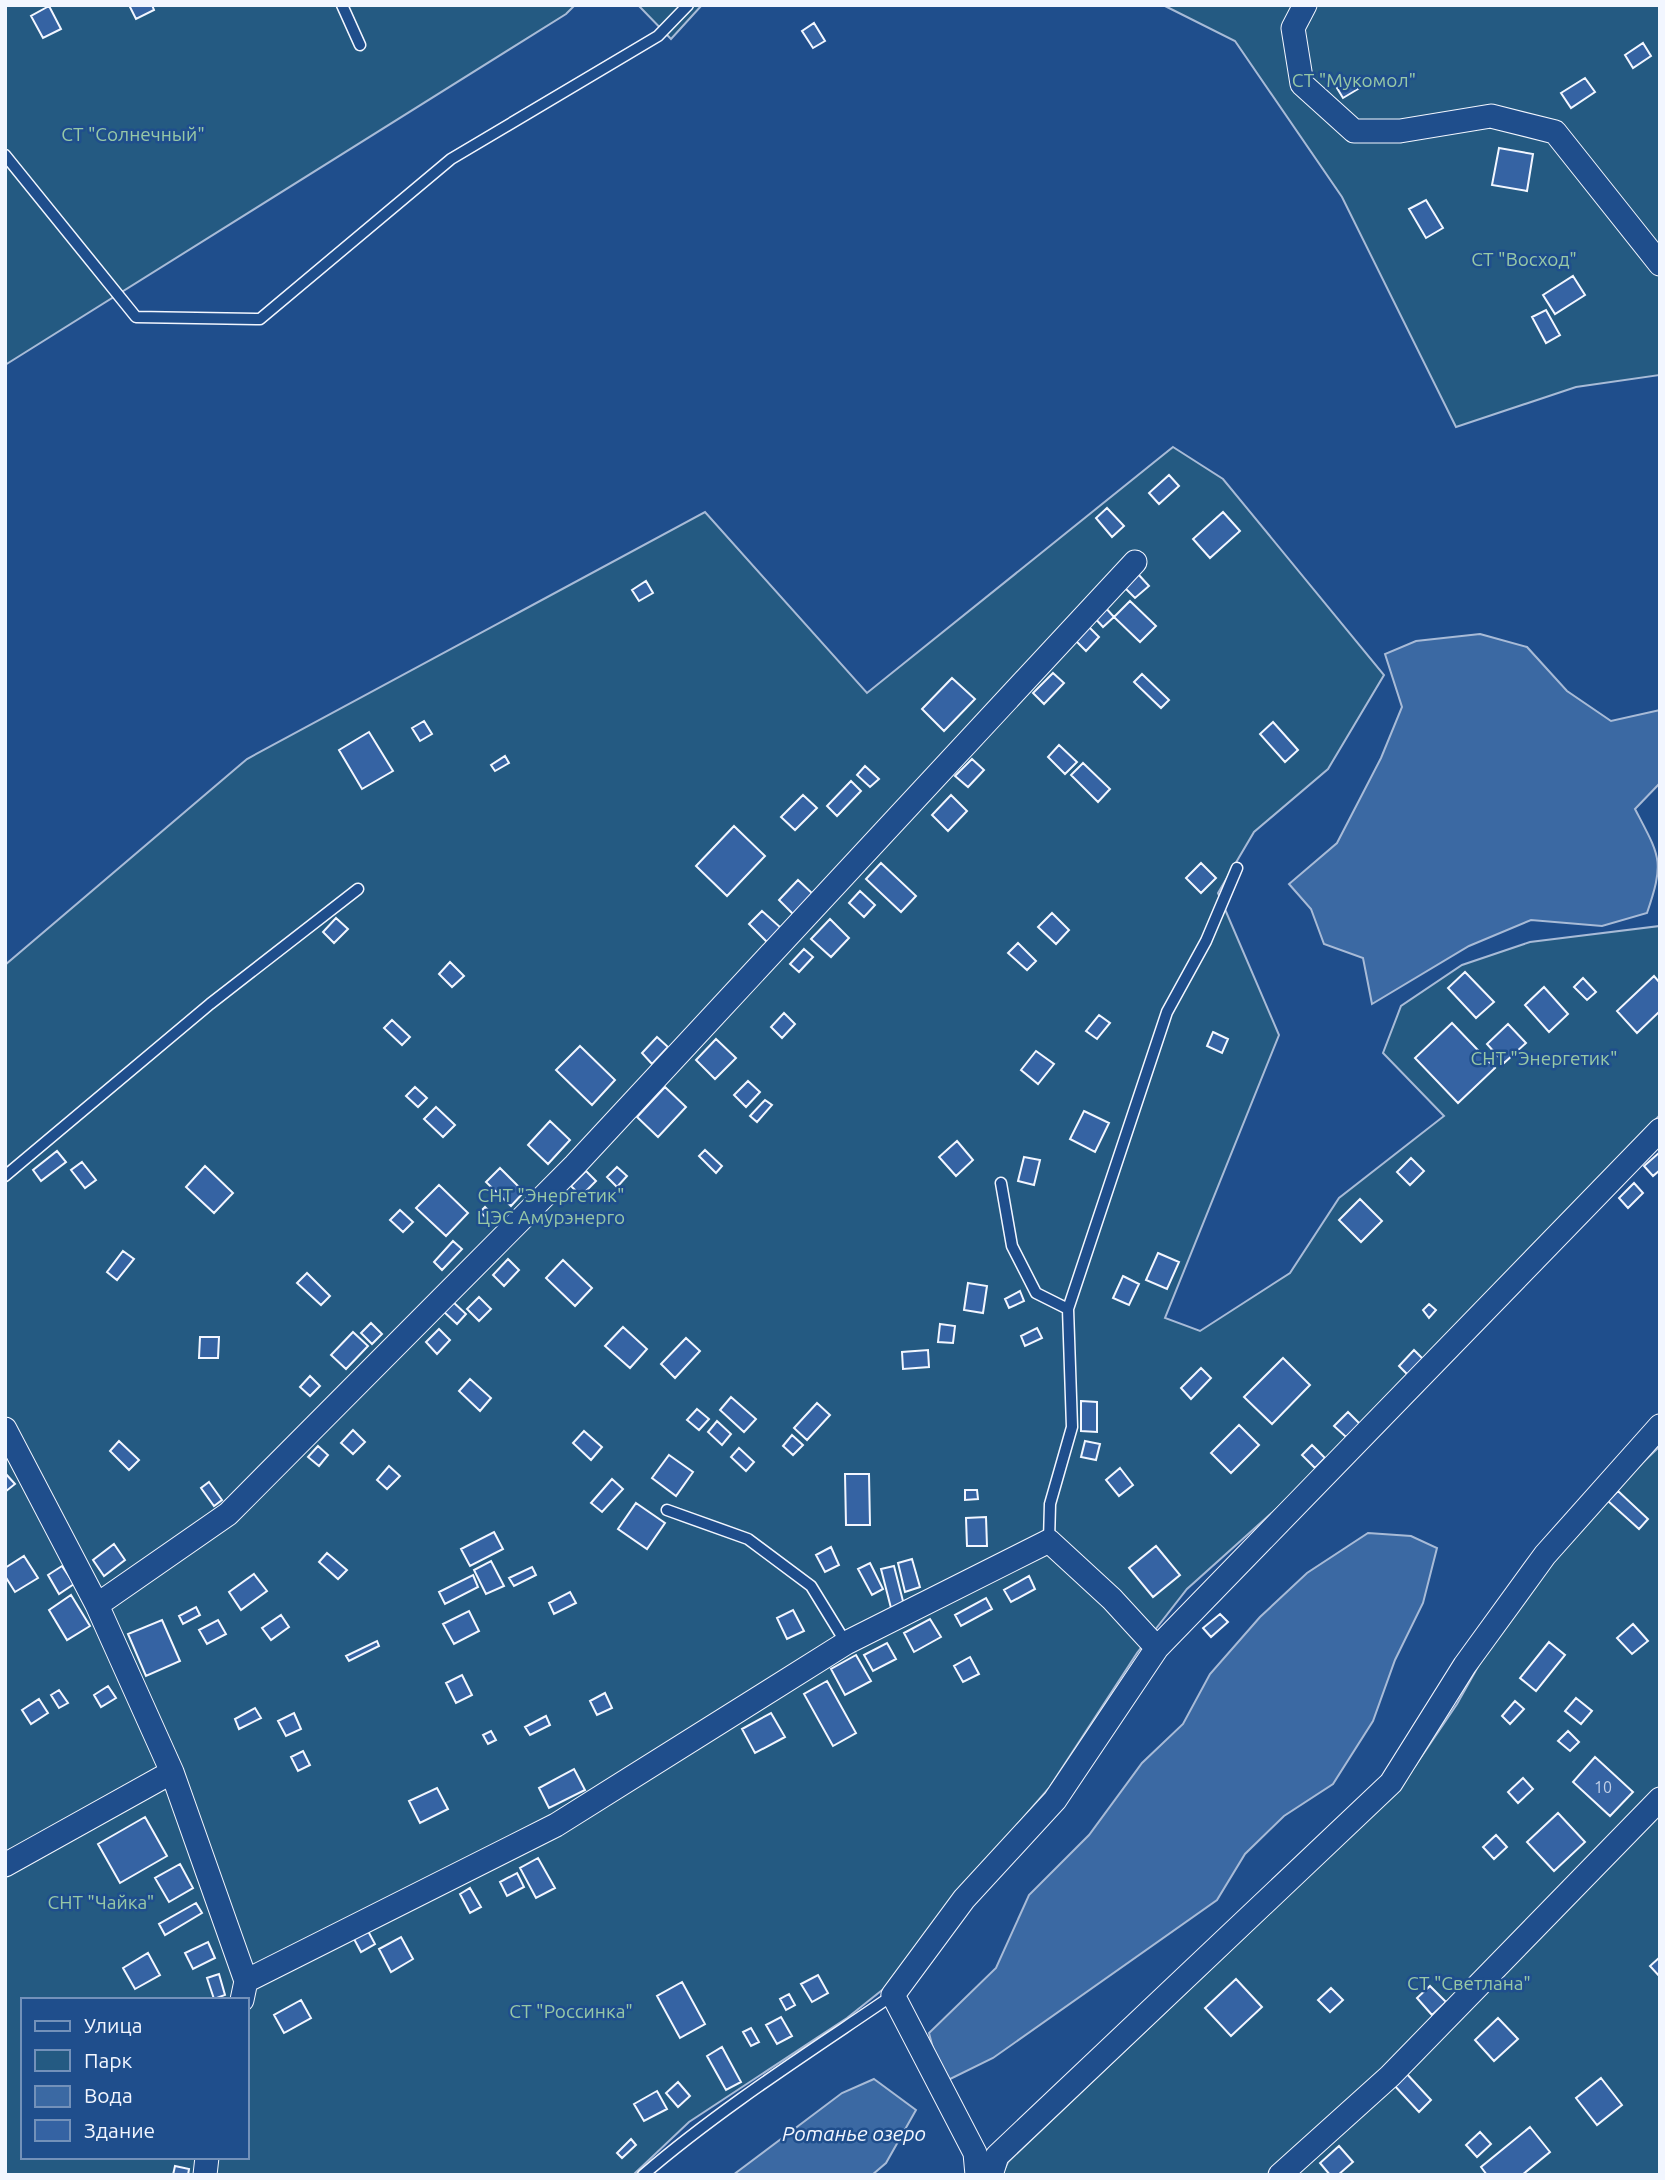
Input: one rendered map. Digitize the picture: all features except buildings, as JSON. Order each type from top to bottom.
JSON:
[{"type":"street","points":[[1305,5],[1293,28],[1302,84],[1354,131],[1400,131],[1491,116],[1555,132],[1660,264]]},
{"type":"street","points":[[97,1605],[229,1514],[575,1165],[1135,562]]},
{"type":"street","points":[[978,2175],[975,2153],[893,1996],[964,1899],[1055,1800],[1157,1648],[1660,1130]]},
{"type":"street","points":[[991,2175],[997,2156],[1391,1783],[1465,1665],[1545,1555],[1660,1426]]},
{"type":"street","points":[[5,1429],[97,1605],[172,1772],[244,1990],[556,1825],[846,1643],[1049,1541],[1112,1599],[1157,1648]]},
{"type":"street","points":[[5,1866],[172,1772]]},
{"type":"street","points":[[1280,2175],[1390,2076],[1660,1799]]},
{"type":"lane","points":[[342,5],[360,45]]},
{"type":"lane","points":[[5,155],[136,317],[260,319],[451,159],[657,36],[688,5]]},
{"type":"lane","points":[[1049,1541],[1050,1504],[1072,1427],[1068,1309],[1167,1012],[1206,941],[1237,868]]},
{"type":"lane","points":[[5,1176],[211,1004],[358,889]]},
{"type":"lane","points":[[1001,1183],[1012,1247],[1036,1293],[1068,1309]]},
{"type":"lane","points":[[667,1510],[748,1539],[811,1587],[846,1643]]},
{"type":"lane","points":[[643,2175],[675,2148],[779,2072],[893,1996]]},
{"type":"green space","name":"СТ \"Солнечный\"","points":[[5,5],[575,5],[566,14],[5,365]]},
{"type":"green space","points":[[638,5],[702,5],[671,39]]},
{"type":"green space","name":"СТ \"Восход\"","points":[[1163,5],[1660,5],[1660,375],[1576,387],[1456,427],[1342,197],[1235,41]]},
{"type":"green space","name":"СНТ \"Энергетик\" ЦЭС Амурэнерго","points":[[1173,447],[1223,479],[1384,675],[1328,769],[1254,832],[1218,893],[1279,1035],[1165,1318],[1200,1331],[1290,1273],[1339,1198],[1444,1116],[1383,1053],[1401,1006],[1462,965],[1530,942],[1660,926],[1660,1115],[1285,1501],[1187,1589],[1137,1653],[1049,1788],[964,1886],[896,1979],[847,2018],[689,2122],[633,2175],[5,2175],[5,965],[247,759],[705,512],[867,693]]},
{"type":"green space","name":"СТ \"Светлана\"","points":[[1660,1446],[1660,2175],[1002,2175],[1008,2162],[1275,1908],[1415,1766],[1457,1704],[1502,1624],[1612,1492]]},
{"type":"water","points":[[1480,634],[1527,647],[1567,691],[1611,721],[1660,710],[1660,783],[1635,809],[1655,849],[1658,869],[1653,895],[1647,913],[1602,926],[1531,920],[1469,946],[1372,1004],[1363,958],[1324,944],[1311,909],[1289,884],[1337,843],[1381,758],[1402,707],[1385,654],[1416,641]]},
{"type":"water","points":[[1368,1533],[1411,1536],[1437,1548],[1423,1603],[1395,1660],[1373,1721],[1333,1784],[1284,1816],[1245,1854],[1217,1900],[993,2058],[942,2083],[929,2033],[996,1968],[1029,1895],[1089,1835],[1142,1763],[1183,1724],[1210,1674],[1260,1617],[1307,1573]]},
{"type":"water","name":"Ротанье озеро","points":[[874,2079],[916,2110],[886,2163],[872,2175],[733,2175],[842,2093]]},
{"type":"park label","name":"СТ \"Мукомол\"","points":[[1354,80]]},
{"type":"park label","name":"СНТ \"Энергетик\"","points":[[1544,1058]]},
{"type":"park label","name":"СНТ \"Чайка\"","points":[[101,1902]]},
{"type":"park label","name":"СТ \"Россинка\"","points":[[571,2011]]}]
